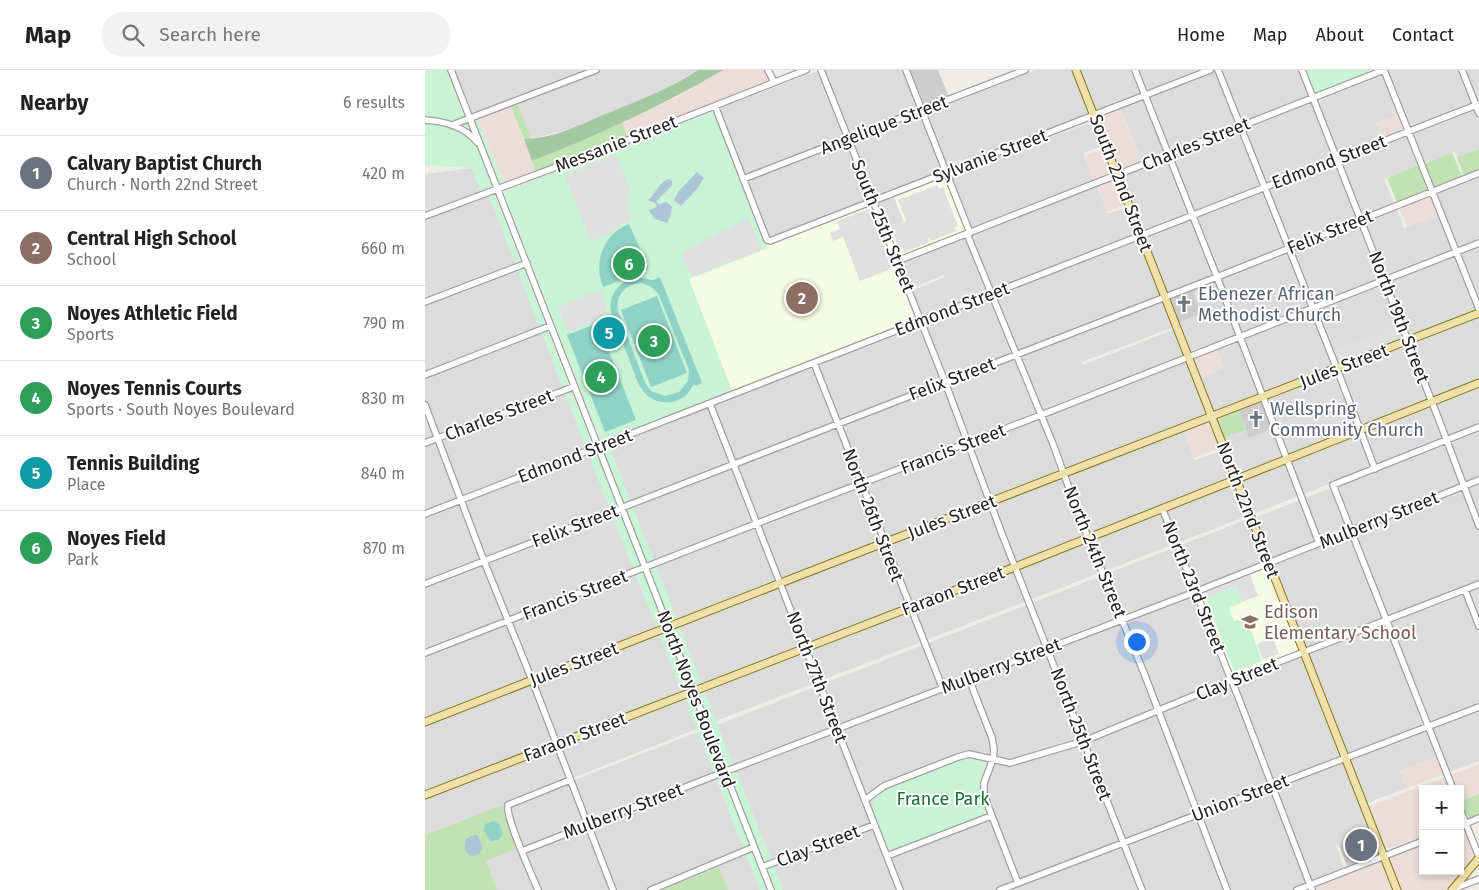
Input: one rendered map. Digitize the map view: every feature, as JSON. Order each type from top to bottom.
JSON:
[{"type":"main road","name":"South 22nd Street","points":[[1076,70],[1165,297]]},
{"type":"main road","name":"North 22nd Street","points":[[1165,297],[1397,890]]},
{"type":"main road","name":"Jules Street","points":[[425,722],[1479,313]]},
{"type":"main road","name":"Faraon Street","points":[[425,795],[1015,567],[1235,478],[1479,383]]},
{"type":"main road","points":[[1453,889],[1479,857]]},
{"type":"street","name":"North Noyes Boulevard","points":[[451,70],[771,890]]},
{"type":"street","points":[[452,125],[595,70]]},
{"type":"street","points":[[768,70],[774,82]]},
{"type":"street","name":"Messanie Street","points":[[425,216],[806,70]]},
{"type":"street","name":"South 25th Street","points":[[821,70],[945,382]]},
{"type":"street","name":"North 24th Street","points":[[906,70],[968,233],[1227,890]]},
{"type":"street","name":"Angelique Street","points":[[743,179],[1025,70]]},
{"type":"street","points":[[1135,70],[1319,543]]},
{"type":"street","name":"Sylvanie Street","points":[[743,179],[767,240],[770,242],[1210,70]]},
{"type":"street","points":[[1218,70],[1337,368],[1375,469]]},
{"type":"street","name":"North 19th Street","points":[[1302,70],[1479,526]]},
{"type":"street","points":[[1384,70],[1479,309]]},
{"type":"street","name":"Charles Street","points":[[897,261],[1384,70]]},
{"type":"street","points":[[1462,70],[1479,113]]},
{"type":"street","name":"Edmond Street","points":[[425,514],[1477,104]]},
{"type":"street","points":[[715,106],[743,179]]},
{"type":"street","points":[[425,120],[452,125],[475,140],[481,148]]},
{"type":"street","name":"Felix Street","points":[[425,584],[1017,355],[1479,173]]},
{"type":"street","name":"Francis Street","points":[[425,653],[757,523],[968,444],[1479,243]]},
{"type":"street","points":[[425,302],[527,263]]},
{"type":"street","points":[[425,375],[550,326]]},
{"type":"street","name":"North 26th Street","points":[[814,363],[943,689]]},
{"type":"street","name":"North 25th Street","points":[[945,382],[1015,567],[1142,890]]},
{"type":"street","name":"Charles Street","points":[[425,443],[573,386]]},
{"type":"street","name":"North 27th Street","points":[[710,404],[900,890]]},
{"type":"street","points":[[425,405],[613,890]]},
{"type":"street","points":[[1451,785],[1333,485],[1479,427]]},
{"type":"street","name":"Mulberry Street","points":[[522,851],[1195,592],[1479,480]]},
{"type":"street","name":"North 23rd Street","points":[[1162,508],[1232,680],[1311,888]]},
{"type":"street","name":"Clay Street","points":[[865,800],[884,786],[943,762],[969,754],[1010,763],[1084,741],[1232,680],[1479,584]]},
{"type":"street","points":[[1465,590],[1479,626]]},
{"type":"street","points":[[969,679],[992,738],[994,750],[993,759],[983,786],[991,816],[1018,883]]},
{"type":"street","name":"Union Street","points":[[1000,890],[1479,707]]},
{"type":"street","points":[[538,890],[507,808],[511,803],[570,780]]},
{"type":"street","points":[[887,856],[991,816]]},
{"type":"street","points":[[1464,825],[1479,818]]},
{"type":"street","name":"Clay Street","points":[[762,868],[874,824]]},
{"type":"street","points":[[1464,827],[1479,857]]},
{"type":"street","points":[[1297,890],[1311,888],[1419,842]]},
{"type":"street","name":"Clay Street","points":[[651,890],[753,848]]},
{"type":"street","points":[[1453,889],[1479,879]]},
{"type":"shaded area","points":[[454,70],[698,70],[666,89],[573,128],[531,139],[515,98],[472,113]]},
{"type":"shaded area","points":[[723,70],[766,70],[769,79],[764,83],[627,136],[622,123],[681,95]]},
{"type":"shaded area","points":[[821,70],[903,70],[921,114],[1036,70],[1073,70],[1089,111],[1088,116],[1000,150],[1002,155],[1092,122],[1102,146],[1083,153],[1108,214],[1132,205],[1123,177],[1144,167],[1118,103],[1096,111],[1080,70],[1298,70],[1312,103],[1381,76],[1398,115],[1376,123],[1384,144],[1406,137],[1418,165],[1384,179],[1404,228],[1438,215],[1479,316],[1479,425],[1253,514],[1224,438],[1246,430],[1250,437],[1279,426],[1265,391],[1217,411],[1212,410],[1200,378],[1224,368],[1214,343],[1190,351],[1179,325],[1082,362],[1083,365],[1175,329],[1207,413],[1207,415],[1181,425],[1195,460],[1221,451],[1247,516],[716,721],[609,446],[924,324],[912,291],[945,277],[944,275],[911,288],[902,263],[974,234],[949,170],[892,191],[904,222],[887,228],[876,198],[770,238],[720,111],[723,107]],"holes":[[[1092,390],[1096,396],[1005,431],[1003,425]]]},
{"type":"shaded area","points":[[910,70],[938,70],[949,97],[930,105],[924,104]]},
{"type":"shaded area","points":[[1388,70],[1479,70],[1479,100],[1410,126]]},
{"type":"shaded area","points":[[510,105],[536,171],[504,183],[477,118]]},
{"type":"shaded area","points":[[1120,109],[1142,163],[1120,171],[1099,119]]},
{"type":"shaded area","points":[[1472,110],[1476,111],[1479,119],[1479,149],[1457,157],[1455,152],[1425,164],[1414,138],[1415,133]]},
{"type":"shaded area","points":[[1398,115],[1403,129],[1382,138],[1376,123]]},
{"type":"shaded area","points":[[1103,149],[1112,174],[1095,181],[1084,156]]},
{"type":"shaded area","points":[[612,156],[618,158],[629,186],[628,213],[631,214],[630,219],[628,223],[625,222],[607,235],[591,241],[566,179],[570,173]]},
{"type":"shaded area","points":[[472,168],[481,192],[425,212],[425,174]]},
{"type":"shaded area","points":[[697,172],[704,178],[697,189],[681,206],[674,200],[679,191]]},
{"type":"shaded area","points":[[1479,177],[1479,301],[1437,195],[1439,192]]},
{"type":"shaded area","points":[[944,178],[966,230],[892,260],[915,320],[732,391],[689,279],[767,249],[766,246],[867,207],[872,207],[880,231],[904,222],[894,197]]},
{"type":"shaded area","points":[[668,179],[672,181],[672,185],[656,202],[659,204],[667,202],[672,207],[667,223],[655,219],[648,210],[657,207],[655,203],[648,200],[660,185]]},
{"type":"shaded area","points":[[1115,180],[1125,205],[1107,212],[1097,187]]},
{"type":"shaded area","points":[[937,185],[939,189],[943,187],[958,226],[954,228],[956,231],[931,241],[930,237],[928,238],[929,242],[905,252],[903,248],[899,249],[891,227],[906,221],[898,200]]},
{"type":"shaded area","points":[[489,196],[697,729],[506,804],[510,805],[698,732],[760,890],[728,890],[718,867],[660,890],[497,890],[486,861],[502,805],[425,835],[425,220]]},
{"type":"shaded area","points":[[1430,197],[1438,215],[1407,227],[1399,208]]},
{"type":"shaded area","points":[[869,209],[891,266],[888,270],[860,281],[843,237],[833,241],[830,233],[840,229],[837,221]]},
{"type":"shaded area","points":[[748,218],[762,249],[691,277],[682,253]]},
{"type":"shaded area","points":[[629,224],[648,267],[647,270],[603,287],[599,268],[603,250],[613,235]]},
{"type":"shaded area","points":[[660,277],[702,383],[696,386],[694,384],[686,395],[675,401],[658,401],[652,399],[643,391],[635,376],[613,319],[611,313],[612,296],[617,288],[633,278],[653,280]],"holes":[[[641,283],[650,286],[658,293],[689,370],[688,381],[679,392],[665,396],[651,391],[645,383],[618,311],[618,300],[626,288]]]},
{"type":"shaded area","points":[[1192,289],[1201,314],[1178,322],[1170,298]]},
{"type":"shaded area","points":[[600,290],[607,308],[605,314],[596,318],[597,321],[568,332],[558,307]]},
{"type":"shaded area","points":[[657,296],[687,373],[651,387],[621,310]]},
{"type":"shaded area","points":[[598,323],[636,420],[605,432],[567,335]]},
{"type":"shaded area","points":[[1397,324],[1401,336],[1340,361],[1335,349],[1373,334],[1375,337],[1385,333],[1384,330]]},
{"type":"shaded area","points":[[1216,349],[1224,368],[1200,378],[1194,357]]},
{"type":"shaded area","name":"Wellspring Community Church","points":[[1261,402],[1272,429],[1249,438],[1239,410]]},
{"type":"shaded area","points":[[1206,424],[1210,425],[1220,448],[1194,458],[1184,432]]},
{"type":"shaded area","points":[[1479,430],[1479,761],[1450,772],[1443,755],[1400,771],[1407,788],[1367,803],[1254,518]]},
{"type":"shaded area","points":[[1248,519],[1264,561],[1192,589],[1229,683],[1299,657],[1304,659],[1371,832],[1336,846],[1344,867],[1307,882],[1310,890],[783,890],[717,725]]},
{"type":"shaded area","name":"Edison Elementary School","points":[[1267,568],[1299,650],[1233,676],[1201,593]]},
{"type":"shaded area","points":[[1250,575],[1258,596],[1242,602],[1236,586],[1206,598],[1204,593]]},
{"type":"shaded area","points":[[1273,638],[1279,654],[1263,660],[1257,644]]},
{"type":"shaded area","points":[[1438,757],[1444,774],[1407,788],[1400,771]]},
{"type":"shaded area","points":[[1479,764],[1479,794],[1464,800],[1464,785],[1455,785],[1451,775]]},
{"type":"shaded area","points":[[1446,777],[1449,785],[1425,785]]},
{"type":"shaded area","points":[[1419,787],[1419,838],[1386,849],[1369,806]]},
{"type":"shaded area","points":[[494,821],[500,825],[503,834],[499,840],[490,841],[484,831],[485,824]]},
{"type":"shaded area","points":[[1464,829],[1465,829],[1475,856],[1464,869]]},
{"type":"shaded area","points":[[1371,832],[1378,853],[1347,866],[1339,845]]},
{"type":"shaded area","points":[[474,835],[478,836],[483,848],[479,854],[472,856],[466,851],[465,844],[466,839]]},
{"type":"shaded area","points":[[1419,847],[1419,875],[1459,875],[1447,890],[1401,890],[1390,860],[1392,857]]},
{"type":"shaded area","points":[[1380,861],[1383,863],[1394,890],[1315,890],[1317,886]]},
{"type":"green space","points":[[447,70],[464,116],[477,118],[504,183],[481,192],[471,168],[425,165],[425,71]]},
{"type":"green space","points":[[698,70],[723,70],[677,96],[629,119],[532,161],[524,139],[556,134],[577,126],[665,89]]},
{"type":"green space","points":[[1305,70],[1379,70],[1315,94]]},
{"type":"green space","points":[[517,102],[531,139],[524,139],[510,105]]},
{"type":"green space","points":[[712,112],[716,115],[767,248],[689,279],[732,391],[607,440],[600,440],[504,193]]},
{"type":"green space","points":[[622,123],[627,136],[536,171],[532,161]]},
{"type":"green space","points":[[1479,149],[1479,170],[1464,176],[1457,157]]},
{"type":"green space","points":[[1452,153],[1462,176],[1434,186],[1425,164]]},
{"type":"green space","points":[[1418,165],[1427,190],[1397,202],[1387,178]]},
{"type":"green space","points":[[489,196],[495,196],[595,451],[609,446],[783,890],[760,890],[588,454]]},
{"type":"green space","points":[[1239,410],[1246,430],[1224,438],[1217,420]]},
{"type":"green space","points":[[1236,586],[1242,602],[1229,608],[1234,621],[1245,617],[1247,619],[1262,661],[1234,672],[1206,598]]},
{"type":"green space","name":"France Park","points":[[966,757],[985,761],[982,784],[987,814],[889,852],[872,810],[876,797],[883,790]]},
{"type":"green space","points":[[1479,794],[1479,815],[1470,818],[1467,815],[1464,808],[1464,800]]},
{"type":"green space","points":[[502,805],[516,849],[486,861],[497,890],[425,890],[425,835]]},
{"type":"green space","points":[[719,867],[728,890],[660,890]]},
{"type":"place","name":"Noyes Field","points":[[629,264]]},
{"type":"place","name":"Central High School","points":[[802,298]]},
{"type":"place","name":"Ebenezer African Methodist Church","points":[[1184,304]]},
{"type":"place","name":"Tennis Building","points":[[609,333]]},
{"type":"place","name":"Noyes Athletic Field","points":[[654,341]]},
{"type":"place","name":"Noyes Tennis Courts","points":[[601,377]]},
{"type":"place","name":"Wellspring Community Church","points":[[1256,419]]},
{"type":"place","name":"Edison Elementary School","points":[[1250,622]]},
{"type":"place","name":"Calvary Baptist Church","points":[[1361,845]]}]
